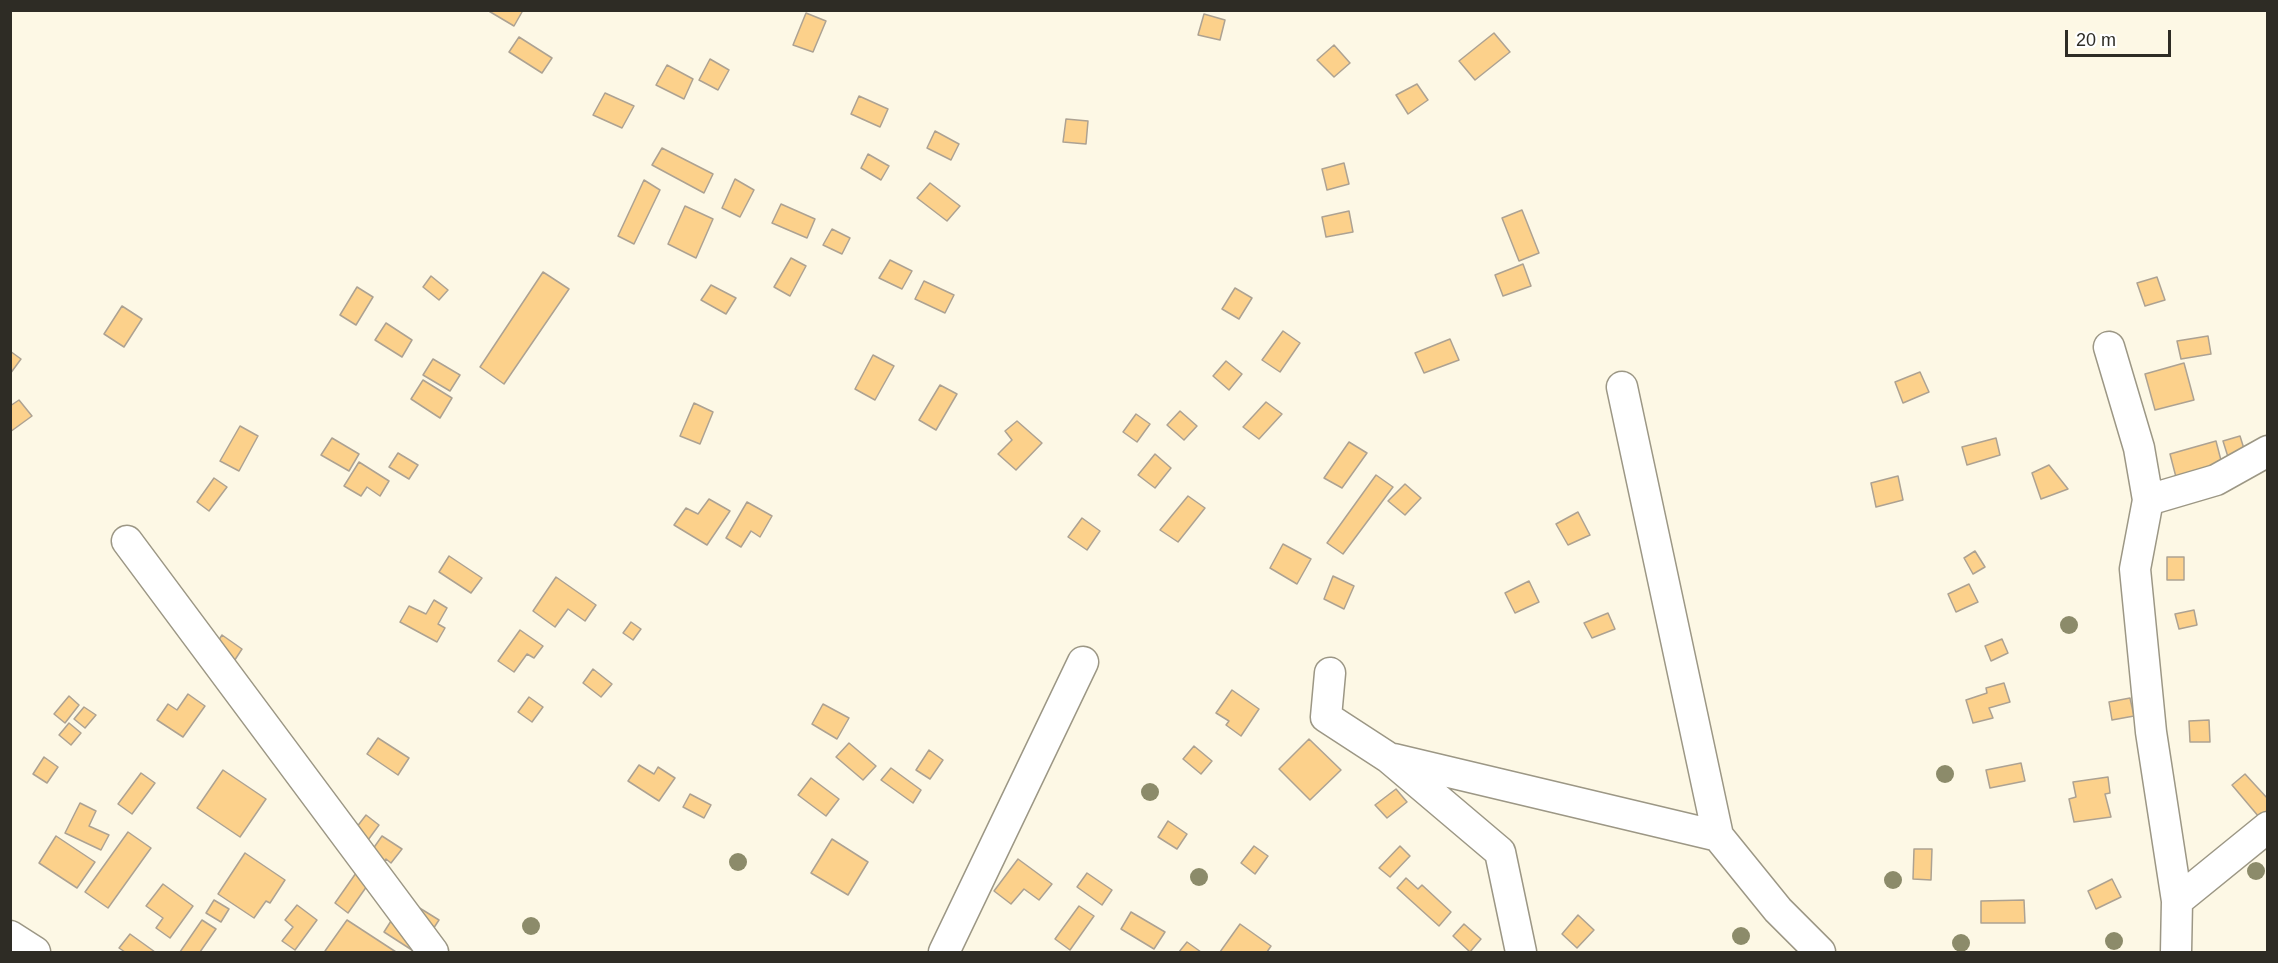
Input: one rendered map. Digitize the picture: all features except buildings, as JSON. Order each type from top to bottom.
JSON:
[{"type":"street","points":[[2109,348],[2139,448],[2148,500],[2135,569],[2151,732],[2177,901],[2176,952]]},
{"type":"street","points":[[1622,387],[1718,836],[1778,910],[1820,952]]},
{"type":"street","points":[[2148,500],[2216,480],[2268,451]]},
{"type":"street","points":[[127,541],[433,952]]},
{"type":"street","points":[[944,952],[1083,662]]},
{"type":"street","points":[[1330,673],[1326,717],[1389,758],[1500,852],[1521,952]]},
{"type":"street","points":[[1389,758],[1718,836]]},
{"type":"street","points":[[2177,901],[2268,827]]},
{"type":"street","points":[[10,936],[35,952]]}]
